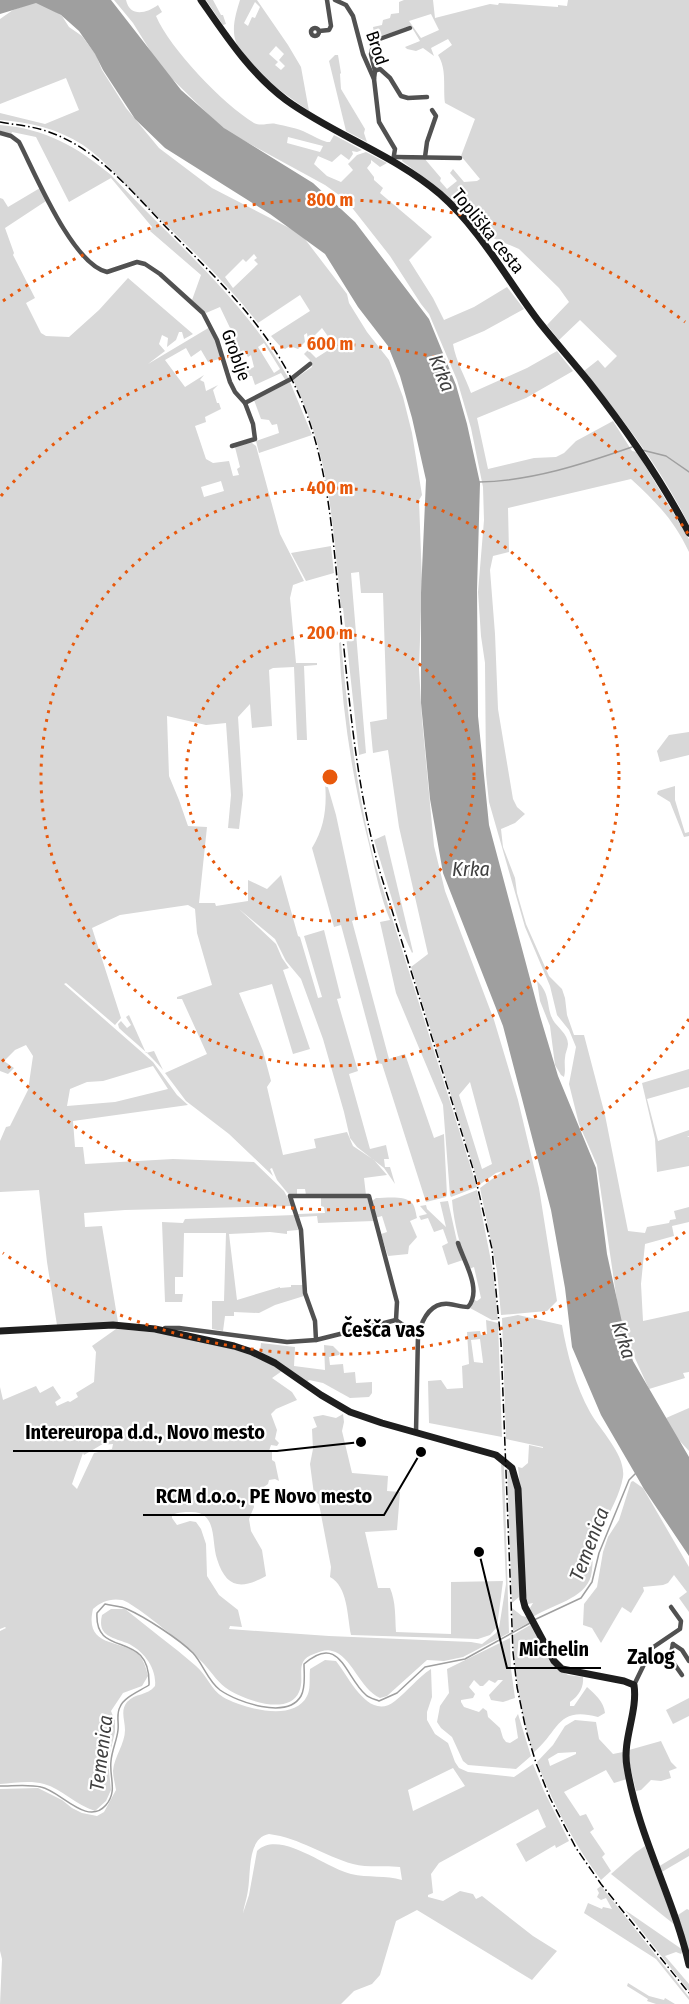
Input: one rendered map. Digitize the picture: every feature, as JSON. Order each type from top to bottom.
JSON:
[{"type":"street","name":"Topliška cesta","points":[[201,0],[233,47],[257,75],[275,91],[306,113],[394,159],[440,195],[474,232],[541,324],[589,381],[638,448],[666,491],[689,533]]},
{"type":"street","points":[[319,31],[329,30],[331,26],[327,0]]},
{"type":"street","points":[[335,0],[343,3],[350,0]]},
{"type":"street","name":"Brod","points":[[343,3],[353,16],[363,54],[374,79]]},
{"type":"street","points":[[375,71],[370,54],[374,41],[411,28]]},
{"type":"street","name":"Brod","points":[[394,159],[395,149],[377,115],[375,71],[380,69],[384,72],[400,96],[427,97]]},
{"type":"street","points":[[425,157],[427,142],[436,116],[432,110]]},
{"type":"street","name":"Groblje","points":[[0,133],[11,136],[19,142],[56,216],[96,268],[107,272],[137,262],[145,264],[160,274],[203,312],[218,340],[230,382],[245,403],[253,424],[255,439],[232,446]]},
{"type":"street","points":[[394,159],[460,158]]},
{"type":"street","points":[[245,403],[291,379],[310,364]]},
{"type":"street","points":[[316,1340],[315,1321],[305,1293],[301,1230],[290,1196],[369,1196],[397,1302],[396,1320]]},
{"type":"street","points":[[416,1432],[418,1335],[423,1321],[431,1309],[444,1304],[465,1308],[471,1304],[472,1283],[458,1243]]},
{"type":"street","points":[[155,1329],[179,1328],[287,1342],[316,1340],[396,1320],[418,1335]]},
{"type":"street","points":[[0,1331],[113,1325],[155,1329],[210,1340],[252,1352],[275,1363],[338,1406],[363,1417],[486,1450],[502,1458],[512,1468],[518,1489],[523,1599],[554,1660],[562,1669],[634,1685]]},
{"type":"street","points":[[671,1607],[681,1622],[680,1629],[652,1648],[634,1685],[626,1766],[641,1825],[684,1943],[689,1965]]},
{"type":"street","points":[[667,1638],[682,1650],[689,1661]]},
{"type":"street","points":[[673,1644],[670,1658],[682,1675]]},
{"type":"shaded area","points":[[114,0],[126,0],[131,10],[135,12],[144,12],[158,5],[162,12],[156,16],[185,59],[228,103],[254,123],[292,127],[327,142],[330,142],[334,135],[362,150],[352,151],[353,154],[349,160],[341,154],[332,162],[318,156],[314,164],[327,176],[341,182],[353,170],[348,164],[357,155],[366,152],[387,163],[380,167],[371,160],[367,168],[374,180],[383,188],[380,193],[432,237],[409,260],[444,320],[474,307],[507,287],[524,309],[484,331],[453,344],[458,363],[471,393],[527,368],[557,351],[573,371],[526,398],[477,418],[488,469],[534,458],[556,457],[564,453],[576,441],[613,421],[632,451],[637,452],[689,539],[689,552],[664,512],[631,479],[508,508],[509,552],[493,556],[490,570],[498,709],[513,799],[517,807],[525,814],[515,823],[501,829],[503,847],[515,878],[526,924],[549,976],[562,989],[574,1035],[584,1035],[605,1115],[628,1231],[645,1233],[647,1227],[669,1223],[670,1220],[676,1219],[674,1211],[689,1207],[689,1222],[672,1226],[674,1236],[645,1244],[641,1284],[643,1321],[689,1311],[689,1372],[683,1373],[685,1378],[649,1389],[629,1345],[619,1315],[597,1165],[579,1124],[569,1084],[576,1047],[569,1030],[557,1015],[550,986],[525,927],[489,802],[486,774],[485,663],[478,592],[484,520],[483,487],[471,428],[457,380],[429,314],[390,256],[346,200],[325,185],[230,133],[214,120],[161,68],[133,23]],"holes":[[[288,137],[323,146],[320,152],[287,143]]]},
{"type":"shaded area","points":[[206,0],[213,0],[226,24],[223,25]]},
{"type":"shaded area","points":[[240,0],[257,0],[288,45],[301,67],[309,111],[268,81],[241,52],[234,32]],"holes":[[[255,2],[260,7],[248,26],[244,23]],[[276,46],[284,54],[279,60],[285,66],[281,70],[275,65],[278,62],[269,54]]]},
{"type":"shaded area","points":[[433,0],[435,18],[499,3],[558,7],[558,5],[567,6],[568,0],[689,0],[689,525],[667,484],[641,445],[584,371],[598,360],[605,368],[617,356],[580,320],[559,340],[547,325],[569,302],[559,288],[519,249],[479,232],[444,193],[402,161],[403,158],[424,158],[447,189],[457,181],[450,173],[453,169],[464,182],[480,179],[461,156],[475,119],[445,103],[444,72],[438,55],[452,45],[448,39],[431,48],[434,56],[423,48],[416,51],[405,47],[420,41],[411,26],[375,38],[373,27],[382,25],[383,20],[390,18],[391,14],[399,13],[399,2]],"holes":[[[431,14],[439,30],[421,38],[409,21]]]},
{"type":"shaded area","points":[[35,2],[62,16],[69,27],[82,36],[96,55],[102,70],[126,108],[159,148],[212,188],[301,234],[347,294],[349,303],[367,332],[389,360],[403,397],[412,433],[422,495],[419,500],[422,581],[419,669],[434,846],[445,891],[494,1020],[518,1100],[539,1188],[557,1301],[547,1311],[501,1315],[497,1271],[480,1188],[503,1171],[479,1185],[411,967],[428,954],[399,827],[388,750],[373,753],[370,722],[387,719],[383,593],[361,593],[359,572],[351,573],[366,753],[359,755],[328,491],[315,435],[293,380],[312,367],[310,360],[304,354],[308,350],[316,358],[338,344],[334,340],[332,342],[322,328],[315,335],[318,341],[315,347],[309,346],[307,333],[304,335],[305,342],[298,349],[290,346],[285,349],[271,336],[310,311],[300,295],[258,323],[204,263],[92,152],[74,139],[54,131],[22,122],[0,120],[0,113],[45,124],[79,110],[66,78],[0,104],[0,19],[13,10]],"holes":[[[254,254],[257,258],[254,260],[258,264],[233,288],[225,277],[243,259],[246,262]],[[470,1082],[492,1164],[482,1169],[459,1095]]]},
{"type":"shaded area","points":[[338,55],[341,89],[365,129],[367,142],[346,131],[329,61]]},
{"type":"shaded area","points":[[0,125],[32,130],[46,135],[73,147],[111,175],[229,297],[271,350],[289,379],[286,381],[281,373],[255,385],[252,376],[245,376],[244,365],[248,365],[250,369],[254,367],[251,355],[248,357],[245,351],[237,354],[234,339],[231,337],[225,339],[223,335],[231,330],[220,307],[206,313],[192,300],[201,275],[150,231],[152,227],[111,178],[69,202],[36,137],[0,131]],"holes":[[[264,343],[280,369],[274,373],[258,347]]]},
{"type":"shaded area","points":[[40,188],[46,201],[5,228],[13,255],[35,298],[26,303],[41,333],[46,336],[69,337],[99,310],[128,278],[193,334],[184,339],[182,332],[179,332],[176,340],[167,347],[168,338],[162,335],[159,344],[165,351],[148,364],[210,327],[223,358],[208,362],[201,350],[191,357],[186,348],[165,360],[185,387],[204,375],[200,380],[204,382],[206,391],[218,385],[213,390],[221,409],[205,417],[206,422],[195,426],[206,459],[213,463],[229,461],[233,476],[239,475],[237,469],[240,467],[235,447],[252,443],[256,446],[280,534],[304,581],[293,585],[290,598],[296,663],[317,663],[317,665],[304,666],[307,740],[297,740],[294,667],[269,670],[272,726],[252,728],[250,704],[238,717],[243,795],[239,829],[228,828],[231,795],[226,723],[206,725],[167,716],[169,776],[188,826],[207,827],[199,903],[215,903],[216,906],[248,901],[248,880],[267,889],[281,875],[318,998],[322,997],[304,936],[324,930],[341,998],[337,999],[358,1071],[349,1074],[370,1149],[386,1145],[389,1159],[384,1159],[385,1167],[390,1167],[395,1184],[384,1168],[375,1161],[387,1175],[364,1178],[366,1195],[306,1195],[305,1189],[297,1189],[297,1195],[290,1196],[277,1180],[272,1168],[270,1169],[273,1176],[229,1134],[186,1101],[165,1073],[207,1054],[182,999],[177,999],[177,997],[212,985],[197,933],[195,909],[188,905],[120,915],[92,928],[121,1018],[115,1025],[66,983],[64,984],[153,1062],[177,1095],[188,1105],[73,1121],[75,1147],[83,1147],[85,1164],[173,1159],[254,1162],[284,1191],[292,1206],[84,1213],[85,1227],[102,1226],[118,1322],[57,1325],[39,1190],[0,1192],[0,1141],[28,1090],[33,1056],[26,1045],[15,1050],[4,1061],[14,1068],[8,1074],[0,1071],[0,198],[8,207]],"holes":[[[221,481],[224,491],[204,497],[201,487]],[[239,909],[275,939],[286,961],[301,979],[323,1039],[350,1138],[372,1159],[353,1146],[347,1132],[314,1139],[316,1148],[283,1155],[267,1087],[271,1081],[263,1051],[239,993],[272,984],[293,1054],[310,1049],[283,970],[289,968],[276,944]],[[153,1066],[168,1089],[115,1102],[67,1106],[70,1089],[87,1082],[103,1081]]]},
{"type":"shaded area","points":[[290,382],[312,435],[259,453],[256,441],[279,433],[277,424],[272,425],[269,420],[261,419],[254,400]]},
{"type":"shaded area","points":[[331,546],[334,573],[306,581],[291,553]]},
{"type":"shaded area","points":[[341,642],[354,753],[375,864],[477,1187],[451,1197],[443,1105],[396,993],[380,922],[390,920],[378,882],[353,769],[343,693],[339,643]]},
{"type":"shaded area","points":[[689,732],[689,755],[660,762],[657,751],[669,735]]},
{"type":"shaded area","points":[[325,782],[336,815],[358,918],[352,921],[389,1059],[405,1054],[434,1138],[444,1134],[446,1197],[426,1202],[382,1064],[378,1063],[341,925],[334,927],[312,848],[320,832],[324,816]]},
{"type":"shaded area","points":[[675,786],[675,800],[685,833],[689,832],[689,836],[684,837],[670,802],[657,794],[658,791]]},
{"type":"shaded area","points":[[385,835],[412,953],[401,929],[374,840]]},
{"type":"shaded area","points":[[537,981],[544,991],[553,1020],[568,1040],[564,1077],[555,1065],[550,1026],[540,1001]]},
{"type":"shaded area","points":[[129,1015],[145,1052],[119,1028],[118,1024],[121,1021],[127,1028],[131,1025],[126,1017]]},
{"type":"shaded area","points":[[154,1051],[163,1070],[158,1064],[147,1053]]},
{"type":"shaded area","points":[[689,1069],[689,1087],[647,1099],[658,1141],[689,1130],[689,1136],[687,1136],[689,1137],[689,1166],[657,1172],[655,1139],[642,1083]]},
{"type":"shaded area","points":[[477,1190],[493,1271],[498,1320],[492,1320],[470,1308],[474,1300],[481,1298],[474,1267],[469,1269],[454,1218],[452,1200]]},
{"type":"shaded area","points":[[321,1197],[366,1197],[369,1199],[374,1221],[318,1223],[317,1216],[299,1217],[298,1214],[325,1213],[324,1207],[321,1206]]},
{"type":"shaded area","points":[[376,1198],[400,1198],[409,1200],[413,1204],[417,1218],[410,1221],[417,1237],[409,1246],[408,1254],[388,1256],[381,1234],[387,1232],[382,1216],[375,1218],[372,1201]]},
{"type":"shaded area","points":[[448,1201],[463,1260],[448,1265],[442,1246],[448,1243],[443,1229],[434,1232],[428,1218],[421,1220],[419,1216],[427,1214],[420,1206],[426,1205],[427,1209],[446,1227],[440,1202]]},
{"type":"shaded area","points":[[295,1215],[298,1230],[287,1231],[287,1234],[270,1232],[229,1234],[237,1300],[280,1287],[291,1287],[291,1285],[303,1285],[304,1296],[275,1305],[259,1313],[234,1312],[234,1316],[225,1316],[223,1331],[212,1329],[212,1301],[224,1301],[226,1233],[184,1233],[183,1277],[175,1277],[175,1294],[183,1294],[182,1302],[165,1302],[162,1222],[183,1223],[185,1219]]},
{"type":"shaded area","points":[[518,1315],[562,1325],[569,1359],[580,1392],[590,1412],[617,1452],[623,1469],[619,1493],[596,1542],[588,1584],[575,1596],[533,1617],[530,1608],[533,1603],[528,1604],[525,1591],[518,1467],[522,1468],[528,1463],[529,1445],[543,1447],[506,1439],[502,1318]]},
{"type":"shaded area","points":[[486,1320],[498,1323],[502,1437],[429,1423],[428,1381],[441,1380],[447,1389],[463,1388],[462,1366],[469,1364],[467,1332],[480,1331],[481,1335],[487,1334]],"holes":[[[480,1339],[483,1363],[474,1362],[471,1340]]]},
{"type":"shaded area","points":[[116,1329],[180,1336],[223,1346],[264,1361],[282,1371],[272,1378],[292,1392],[297,1400],[276,1409],[271,1414],[277,1430],[275,1439],[279,1443],[277,1446],[271,1445],[269,1451],[272,1452],[272,1460],[275,1462],[279,1481],[269,1480],[268,1484],[261,1489],[260,1495],[255,1496],[254,1507],[249,1519],[251,1531],[262,1550],[266,1576],[242,1584],[230,1581],[217,1559],[212,1528],[205,1516],[190,1512],[172,1515],[177,1525],[190,1521],[196,1522],[201,1529],[206,1544],[207,1576],[219,1595],[238,1610],[242,1627],[230,1626],[229,1629],[482,1644],[499,1628],[506,1584],[501,1462],[504,1465],[509,1633],[463,1657],[444,1661],[427,1660],[387,1696],[380,1698],[373,1694],[339,1654],[330,1650],[321,1652],[304,1661],[301,1670],[301,1686],[294,1699],[277,1705],[245,1698],[225,1688],[189,1650],[150,1618],[122,1600],[106,1601],[93,1609],[94,1630],[105,1640],[131,1649],[138,1654],[148,1676],[142,1686],[123,1693],[111,1711],[115,1721],[115,1732],[108,1761],[111,1790],[106,1801],[95,1811],[44,1784],[28,1782],[0,1784],[0,1631],[6,1628],[0,1629],[0,1387],[3,1400],[36,1386],[40,1393],[53,1386],[61,1398],[55,1402],[57,1406],[70,1402],[78,1397],[76,1393],[94,1382],[96,1352],[92,1346]],"holes":[[[113,1444],[112,1449],[94,1453],[77,1489],[72,1484],[83,1453],[84,1455],[101,1445]]]},
{"type":"shaded area","points":[[261,1343],[295,1347],[294,1366],[325,1370],[324,1345],[333,1346],[340,1353],[329,1357],[330,1365],[343,1364],[344,1373],[355,1372],[356,1383],[372,1382],[372,1393],[369,1397],[350,1398],[323,1383],[309,1380],[306,1383],[260,1352]]},
{"type":"shaded area","points":[[689,1408],[689,1451],[677,1438],[666,1418]]},
{"type":"shaded area","points":[[343,1414],[342,1431],[352,1473],[388,1476],[387,1491],[400,1492],[397,1530],[365,1532],[378,1588],[390,1588],[392,1593],[396,1632],[451,1634],[451,1582],[503,1581],[497,1627],[490,1635],[478,1639],[351,1635],[344,1594],[330,1577],[331,1567],[319,1504],[315,1502],[310,1464],[313,1449],[312,1429],[317,1427],[313,1417],[323,1415],[336,1418]]},
{"type":"shaded area","points":[[507,1468],[514,1482],[520,1592],[519,1597],[512,1603]]},
{"type":"shaded area","points":[[633,1481],[643,1488],[689,1567],[689,1612],[679,1598],[687,1592],[674,1575],[668,1583],[663,1585],[643,1587],[644,1591],[631,1613],[622,1607],[601,1643],[592,1628],[583,1625],[584,1604],[597,1587],[608,1537],[619,1520]]},
{"type":"shaded area","points":[[512,1608],[527,1617],[530,1622],[513,1631]]},
{"type":"shaded area","points":[[111,1609],[125,1609],[196,1666],[223,1697],[254,1709],[280,1711],[300,1704],[308,1693],[310,1669],[325,1660],[336,1661],[361,1695],[368,1702],[377,1706],[386,1706],[395,1701],[431,1669],[432,1697],[427,1720],[435,1734],[448,1743],[459,1768],[468,1772],[514,1777],[533,1764],[569,1841],[556,1848],[555,1845],[526,1862],[516,1844],[546,1827],[538,1809],[439,1863],[431,1874],[433,1893],[428,1897],[443,1901],[460,1891],[473,1894],[476,1899],[482,1896],[533,1936],[557,1951],[532,1980],[417,1910],[396,1921],[380,1975],[372,1984],[354,1991],[341,2004],[0,2004],[2,1959],[0,1951],[0,1789],[38,1788],[82,1813],[97,1816],[104,1812],[116,1790],[113,1771],[125,1735],[123,1712],[125,1705],[130,1699],[155,1686],[154,1673],[148,1660],[133,1646],[107,1635],[102,1627],[102,1615]],"holes":[[[453,1768],[465,1786],[413,1811],[408,1790]],[[269,1834],[291,1839],[353,1864],[400,1867],[402,1880],[351,1874],[290,1847],[278,1844],[267,1845],[257,1851],[249,1895],[243,1913],[248,1893],[253,1849],[262,1837]]]},
{"type":"shaded area","points":[[532,1624],[557,1669],[568,1675],[583,1677],[580,1691],[570,1702],[570,1706],[574,1706],[587,1687],[601,1702],[605,1713],[598,1717],[584,1714],[566,1718],[533,1753],[519,1694],[513,1635]]},
{"type":"shaded area","points":[[510,1638],[515,1698],[503,1702],[491,1700],[489,1695],[503,1680],[495,1683],[489,1680],[480,1686],[474,1680],[469,1687],[475,1694],[473,1698],[461,1700],[461,1702],[464,1707],[479,1712],[483,1708],[487,1711],[488,1717],[500,1728],[503,1738],[510,1743],[518,1738],[515,1719],[518,1714],[531,1756],[516,1769],[468,1765],[463,1761],[452,1737],[437,1722],[440,1706],[449,1693],[447,1669]]},
{"type":"shaded area","points":[[689,1698],[689,1716],[673,1724],[666,1710]]},
{"type":"shaded area","points":[[575,1720],[596,1722],[599,1739],[613,1754],[623,1752],[627,1779],[614,1783],[606,1770],[564,1792],[580,1816],[586,1814],[594,1829],[590,1832],[605,1854],[602,1857],[611,1871],[601,1880],[565,1823],[537,1762],[553,1745],[565,1726]],"holes":[[[576,1752],[550,1766],[548,1759],[558,1753]]]},
{"type":"shaded area","points":[[661,1741],[671,1762],[677,1768],[669,1771],[671,1778],[661,1781],[651,1780],[641,1790],[636,1791],[629,1761],[629,1750]]},
{"type":"shaded area","points":[[645,1846],[675,1925],[611,1874]]},
{"type":"shaded area","points":[[689,1848],[689,1856],[660,1873],[658,1867]]},
{"type":"shaded area","points":[[601,1886],[689,1997],[689,2000],[656,1959],[584,1913],[588,1903],[602,1909],[603,1907],[612,1909],[606,1898],[601,1900],[597,1897],[599,1893],[597,1889]]},
{"type":"shaded area","points":[[625,1910],[683,1950],[681,1954],[676,1952],[665,1956],[689,1984],[689,1991]]},
{"type":"shaded area","points":[[689,1910],[689,1952],[678,1915]]},
{"type":"shaded area","points":[[628,1983],[649,1996],[664,2000],[665,1998],[675,2004],[656,2004],[647,2001],[648,1999],[627,1986]]},
{"type":"water","name":"Krka","points":[[0,0],[111,0],[181,90],[224,128],[313,183],[355,222],[429,319],[456,385],[480,483],[477,590],[478,716],[489,825],[558,1076],[596,1168],[607,1254],[625,1336],[633,1361],[689,1457],[689,1556],[644,1489],[601,1415],[572,1347],[565,1288],[551,1210],[503,1026],[443,873],[430,799],[421,703],[421,593],[426,480],[412,418],[400,376],[388,346],[358,307],[325,254],[270,214],[165,148],[135,119],[79,31],[61,15],[36,3],[0,14]]},
{"type":"waterway","points":[[479,482],[538,475],[632,447]]},
{"type":"waterway","points":[[642,450],[666,456],[689,472]]},
{"type":"waterway","name":"Temenica","points":[[534,1620],[581,1598],[592,1582],[599,1553],[629,1480],[636,1473]]},
{"type":"waterway","name":"Temenica","points":[[0,1786],[41,1787],[74,1806],[91,1812],[99,1811],[110,1800],[112,1794],[111,1761],[119,1710],[122,1703],[129,1697],[149,1685],[147,1667],[141,1656],[104,1636],[98,1627],[97,1613],[105,1604],[122,1607],[179,1641],[193,1653],[212,1682],[228,1695],[249,1704],[274,1708],[285,1707],[294,1703],[301,1696],[304,1685],[304,1664],[316,1655],[326,1653],[334,1655],[366,1695],[379,1701],[397,1693],[425,1667],[465,1659],[530,1623]]},
{"type":"railway","points":[[0,122],[37,128],[67,140],[99,160],[127,186],[251,317],[291,378],[312,429],[329,508],[353,732],[371,837],[474,1172],[492,1249],[501,1343],[513,1652],[517,1687],[526,1730],[550,1798],[576,1848],[601,1884],[689,1993]]},
{"type":"place","name":"Intereuropa d.d., Novo mesto","points":[[361,1442]]},
{"type":"place","name":"RCM d.o.o., PE Novo mesto","points":[[421,1452]]},
{"type":"place","name":"Michelin","points":[[479,1552]]},
{"type":"district","name":"Češča vas","points":[[383,1330]]},
{"type":"district","name":"Zalog","points":[[651,1657]]}]
